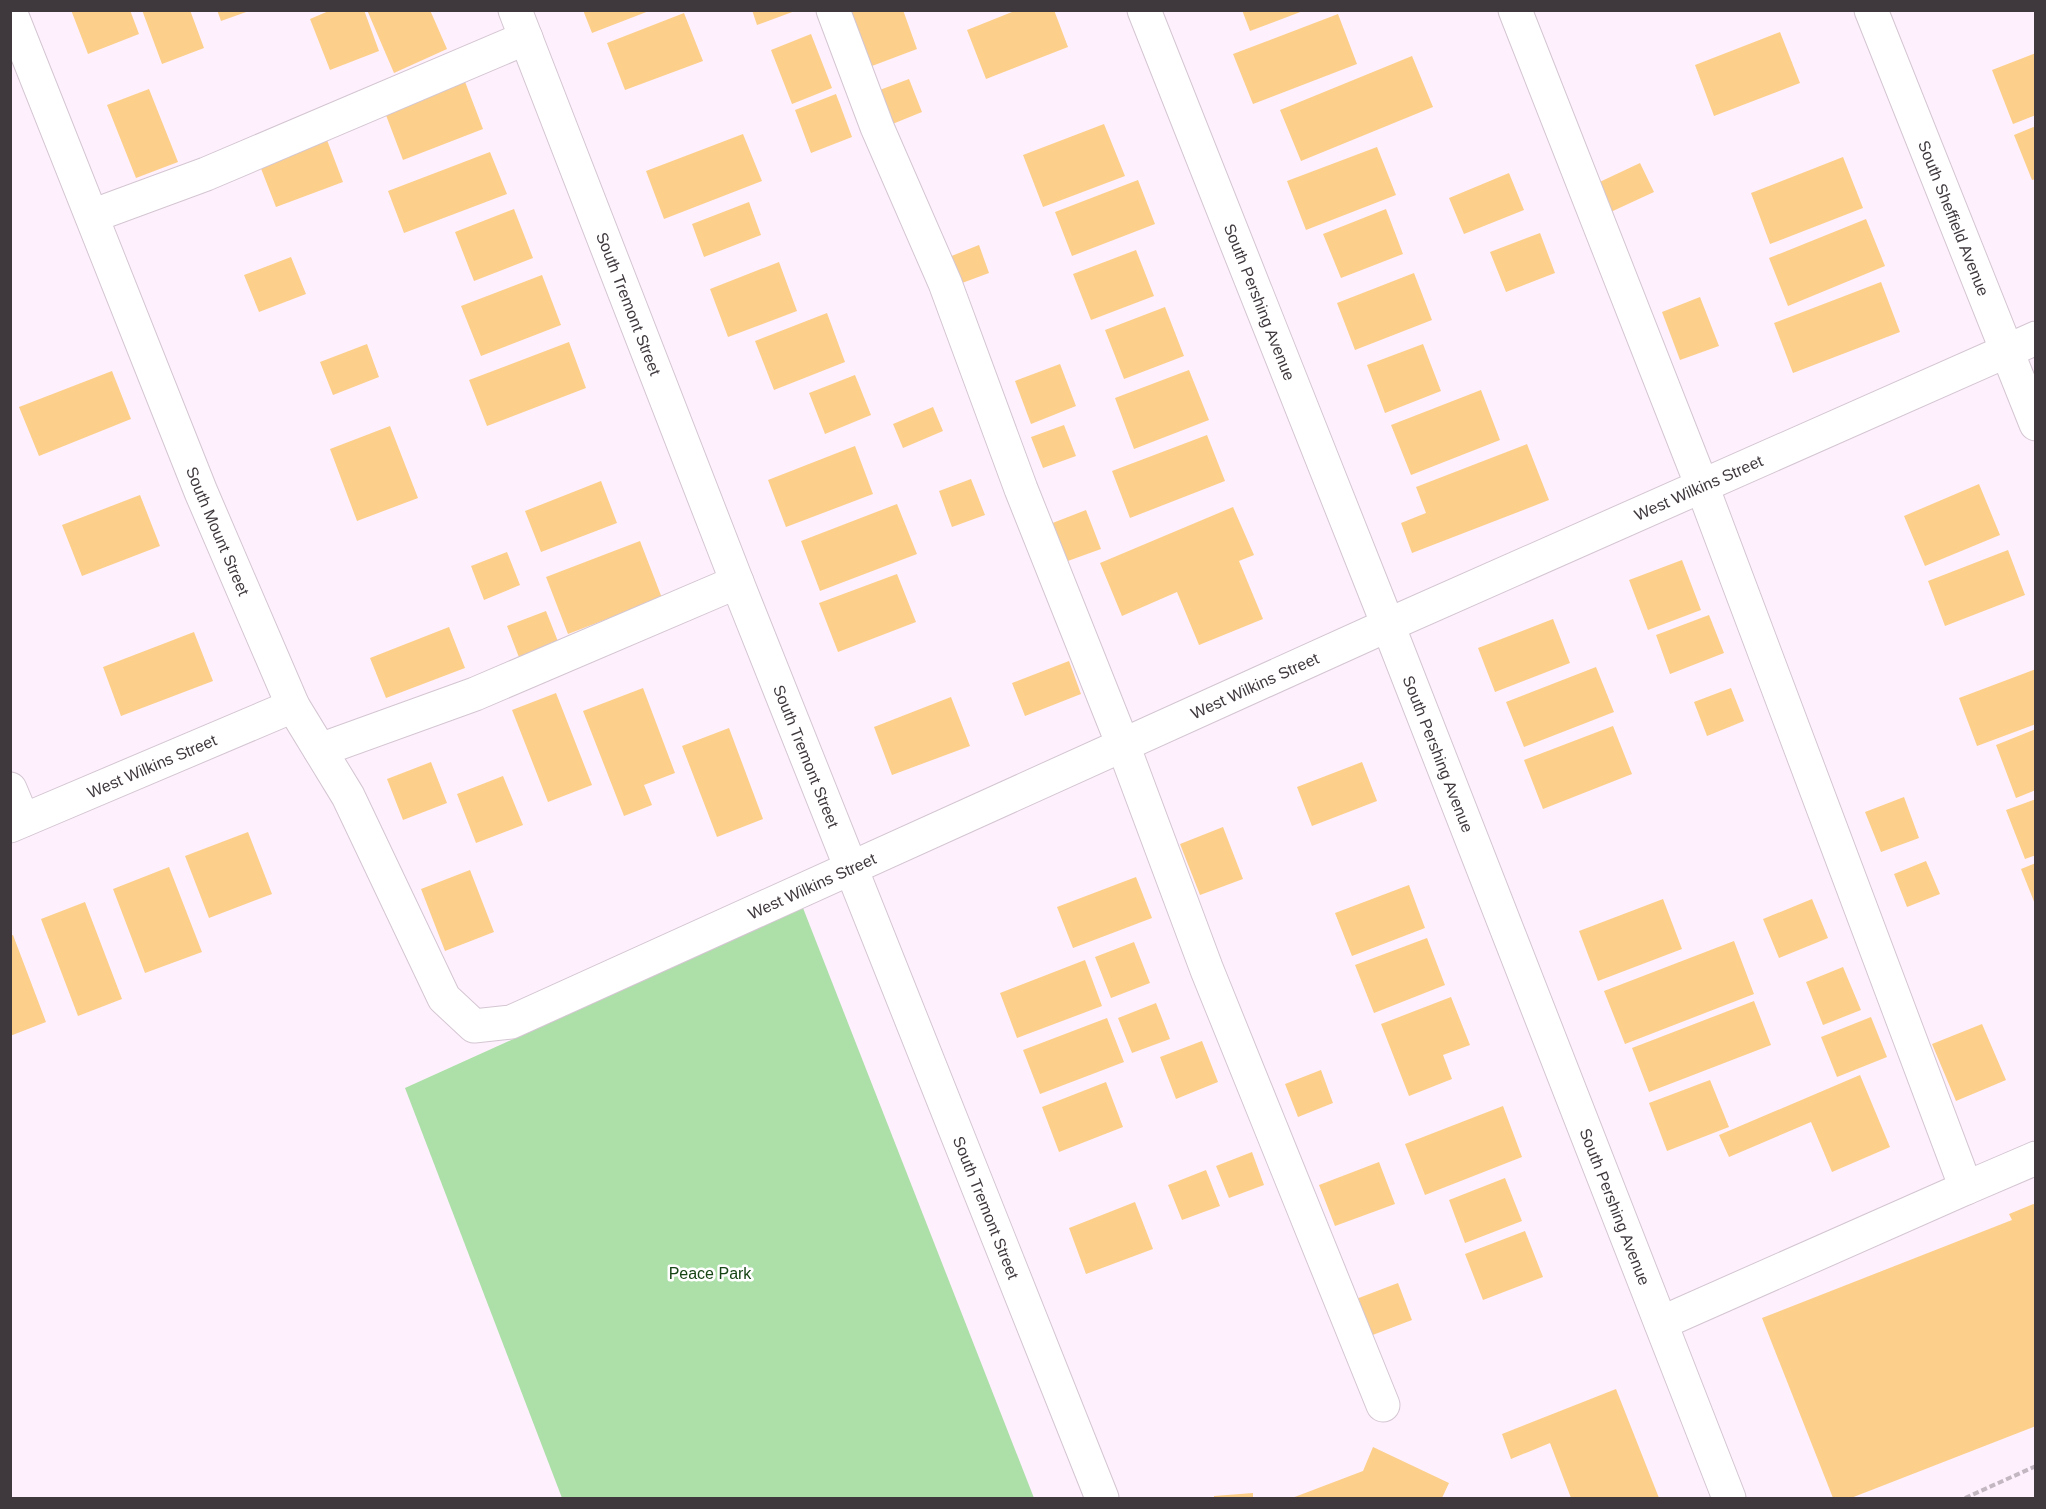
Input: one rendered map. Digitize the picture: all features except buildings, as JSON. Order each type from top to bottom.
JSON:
[{"type":"street","name":"South Mount Street","points":[[10,10],[201,492],[293,706],[348,796],[444,998],[474,1026]]},
{"type":"street","points":[[833,10],[877,127],[945,283],[1021,489],[1123,745],[1207,970],[1383,1405]]},
{"type":"street","name":"South Pershing Avenue","points":[[1144,10],[1388,625],[1729,1498]]},
{"type":"street","points":[[1515,10],[1702,486],[1966,1188]]},
{"type":"street","name":"South Sheffield Avenue","points":[[1871,10],[2021,345],[2036,424]]},
{"type":"street","points":[[92,216],[206,174],[521,24]]},
{"type":"street","name":"South Tremont Street","points":[[521,24],[737,582],[1102,1498]]},
{"type":"street","name":"West Wilkins Street","points":[[474,1026],[511,1022],[1388,625],[2021,345]]},
{"type":"street","points":[[320,750],[474,694],[737,582]]},
{"type":"street","name":"West Wilkins Street","points":[[17,823],[293,706]]},
{"type":"street","points":[[10,789],[17,823]]},
{"type":"street","points":[[1661,1323],[2036,1158]]},
{"type":"path","points":[[1965,1498],[2036,1466]]},
{"type":"green space","name":"Peace Park","points":[[803,908],[1034,1498],[562,1498],[405,1088]]}]
